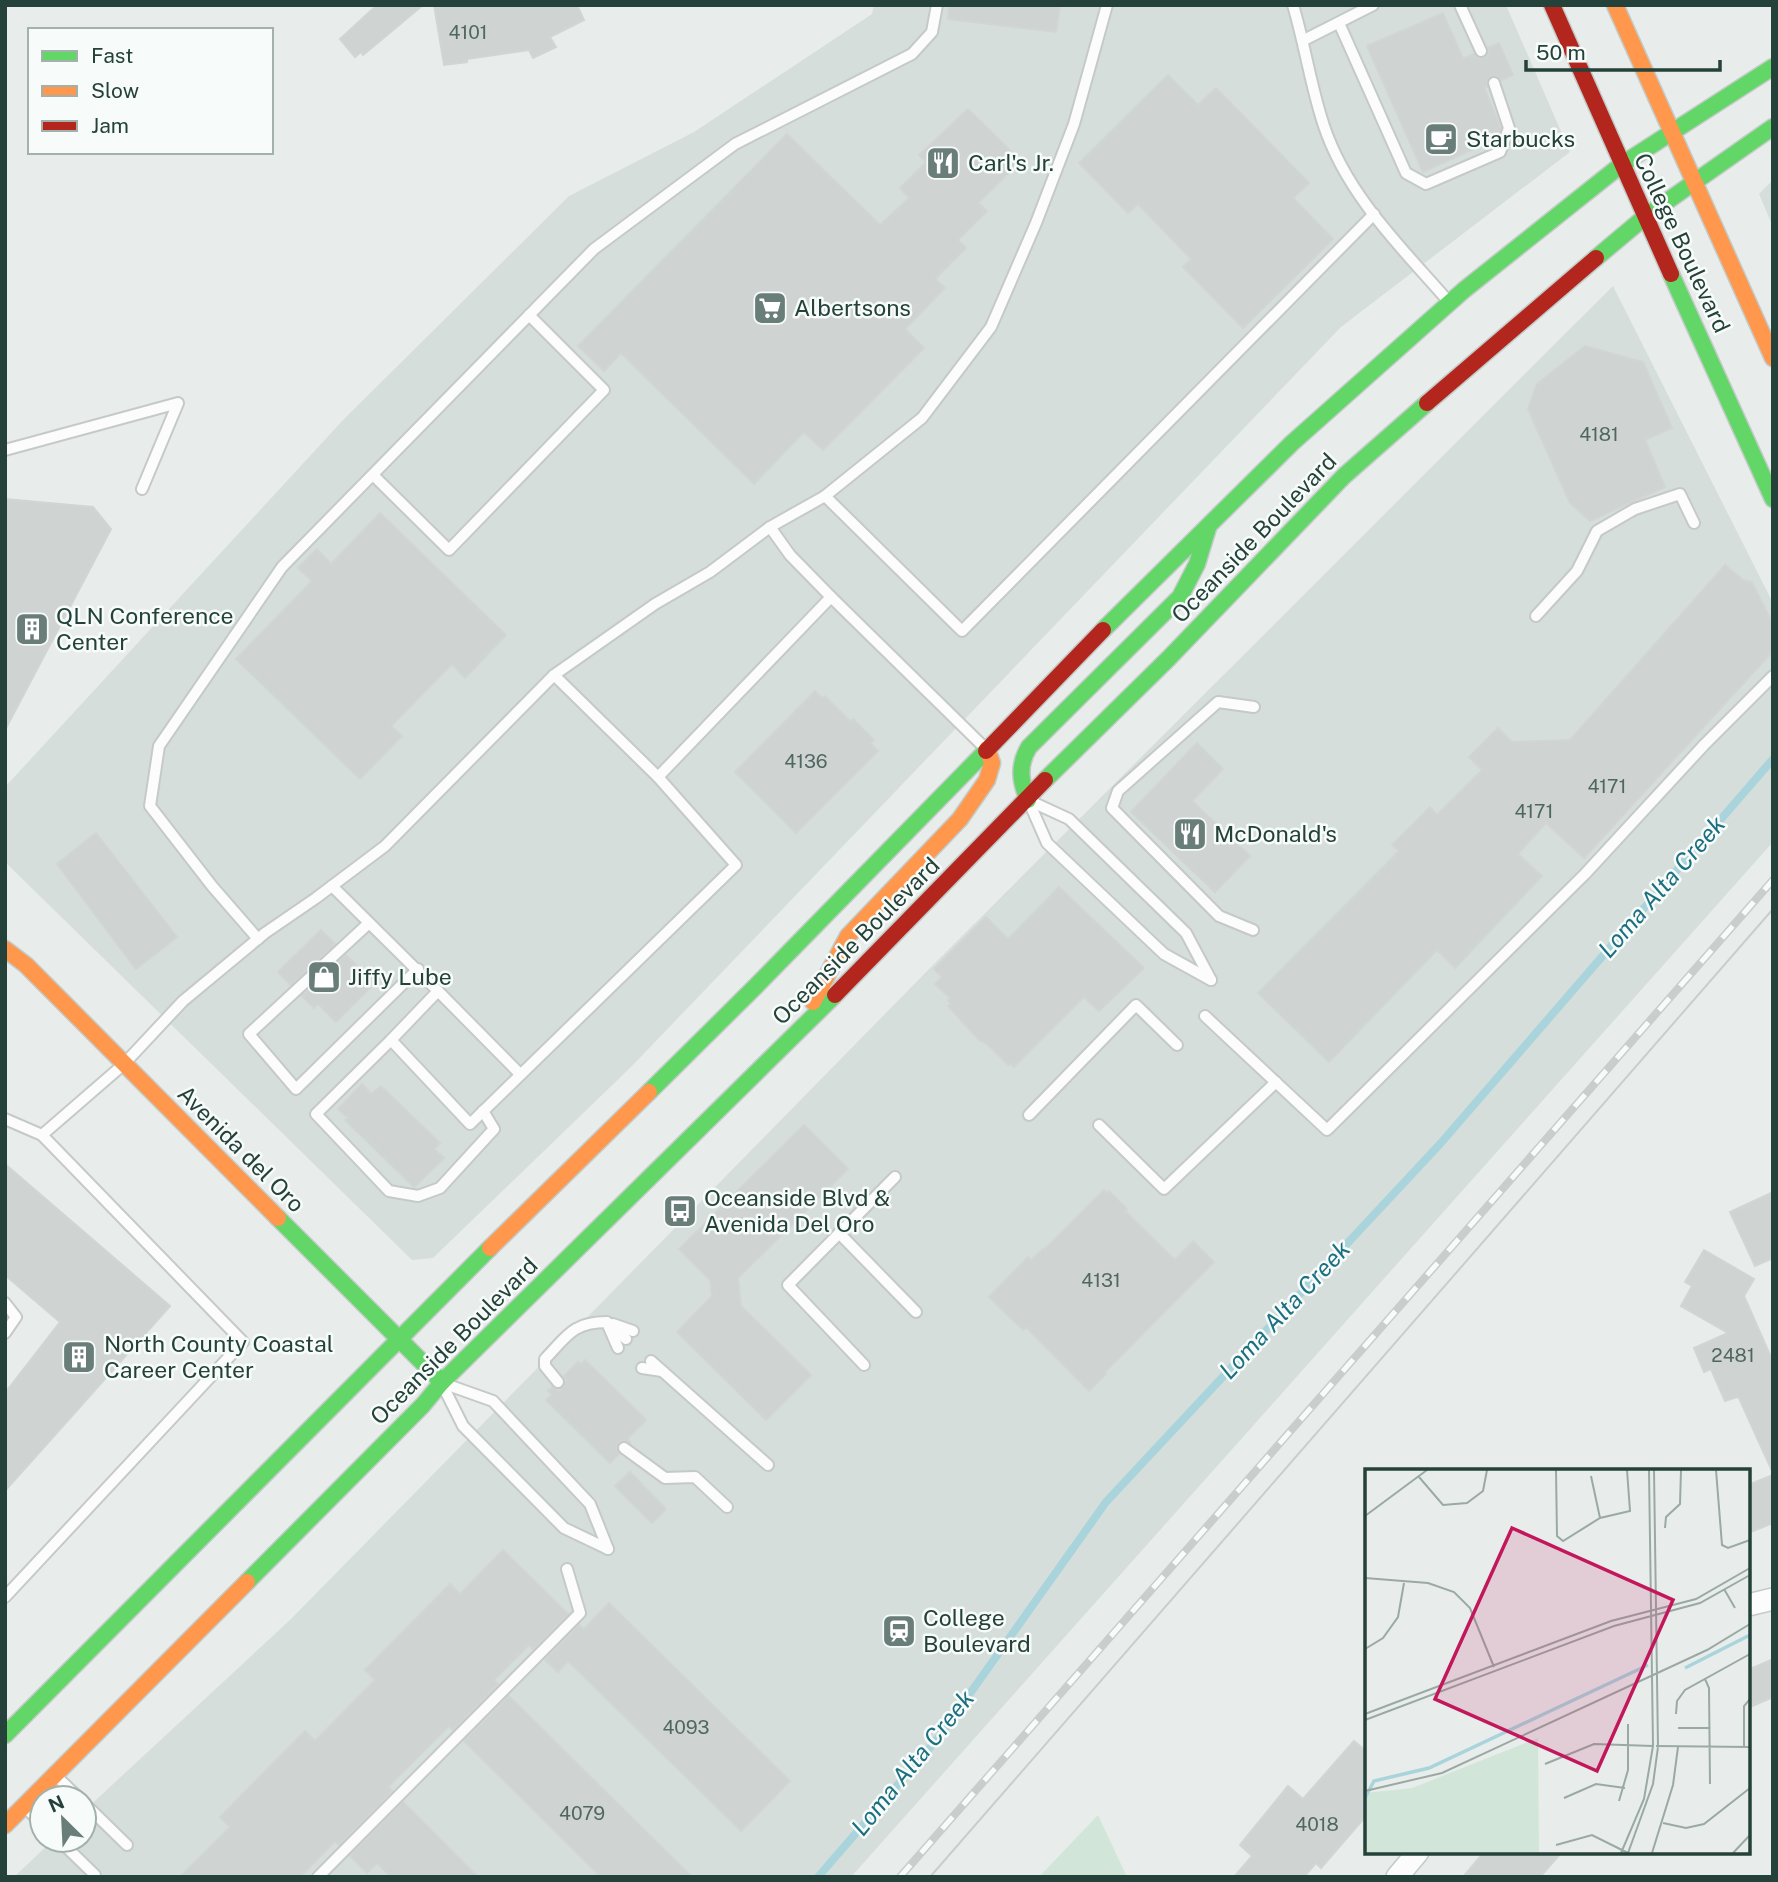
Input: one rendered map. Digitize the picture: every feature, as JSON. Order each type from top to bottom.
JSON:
[{"type":"main road","name":"College Boulevard","points":[[1552,5],[1620,164],[1773,499]]},
{"type":"main road","name":"College Boulevard","points":[[1615,5],[1773,358]]},
{"type":"main road","name":"Oceanside Boulevard","points":[[5,1735],[756,986],[986,749],[1292,443],[1450,303],[1620,164],[1773,67]]},
{"type":"main road","name":"Oceanside Boulevard","points":[[5,1825],[423,1405],[442,1382],[795,1035],[1169,658],[1344,476],[1646,216],[1773,127]]},
{"type":"main road","points":[[1028,800],[1021,785],[1021,759],[1029,747],[1180,597],[1193,576],[1208,525]]},
{"type":"main road","points":[[795,1035],[848,936],[960,819],[987,780],[992,763],[986,749]]},
{"type":"main road","name":"Avenida del Oro","points":[[5,949],[26,965],[442,1382]]},
{"type":"street","points":[[1750,1605],[1773,1599]]},
{"type":"street","points":[[1397,1877],[1417,1854]]},
{"type":"lane","points":[[258,939],[212,886],[150,806],[159,746],[282,567],[594,249],[735,144],[912,54],[932,32],[937,5]]},
{"type":"lane","points":[[42,1135],[124,1064],[183,1001],[258,939],[385,846],[554,675],[654,604],[710,572],[770,527],[825,496],[922,418],[991,327],[1036,223],[1074,124],[1107,5]]},
{"type":"lane","points":[[1293,5],[1324,126],[1347,178],[1450,303]]},
{"type":"lane","points":[[1304,40],[1373,5]]},
{"type":"lane","points":[[1460,5],[1481,51]]},
{"type":"lane","points":[[1339,23],[1406,173],[1426,184],[1500,152],[1509,128],[1494,83]]},
{"type":"lane","points":[[825,496],[962,631],[1374,214]]},
{"type":"lane","points":[[373,475],[449,550],[604,390],[529,315]]},
{"type":"lane","points":[[5,450],[178,403],[142,488]]},
{"type":"lane","points":[[1536,616],[1577,571],[1597,531],[1635,509],[1680,494],[1694,523]]},
{"type":"lane","points":[[770,527],[790,555],[986,749]]},
{"type":"lane","points":[[658,777],[831,597]]},
{"type":"lane","points":[[391,1040],[470,1124],[736,865],[658,777],[554,675]]},
{"type":"lane","points":[[1205,1016],[1327,1130],[1585,874],[1704,745],[1773,676]]},
{"type":"lane","points":[[1253,930],[1219,916],[1112,808],[1118,791],[1218,702],[1254,707]]},
{"type":"lane","points":[[1028,800],[1069,819],[1186,933],[1211,980],[1164,954],[1047,844],[1028,800]]},
{"type":"lane","points":[[332,886],[418,969],[520,1074]]},
{"type":"lane","points":[[369,923],[249,1034],[296,1089],[418,969]]},
{"type":"lane","points":[[438,991],[316,1114],[389,1191],[418,1196],[440,1188],[494,1129],[483,1111]]},
{"type":"lane","points":[[1030,1115],[1136,1005],[1177,1045]]},
{"type":"lane","points":[[1099,1125],[1164,1189],[1276,1082]]},
{"type":"lane","points":[[5,1119],[42,1135],[243,1342],[5,1597]]},
{"type":"lane","points":[[864,1365],[788,1285],[895,1177]]},
{"type":"lane","points":[[839,1233],[916,1312]]},
{"type":"lane","points":[[5,1303],[16,1317],[5,1333]]},
{"type":"lane","points":[[558,1382],[545,1366],[545,1359],[572,1330],[589,1322],[607,1322],[626,1339]]},
{"type":"lane","points":[[662,1371],[650,1360],[768,1465]]},
{"type":"lane","points":[[442,1382],[493,1401],[590,1504],[608,1549],[564,1528],[463,1426],[442,1382]]},
{"type":"lane","points":[[624,1448],[665,1478],[695,1477],[727,1507]]},
{"type":"lane","points":[[318,1877],[580,1613],[567,1569]]},
{"type":"lane","points":[[56,1776],[64,1784]]},
{"type":"lane","points":[[24,1807],[28,1811]]},
{"type":"lane","points":[[98,1817],[127,1845]]},
{"type":"lane","points":[[73,1854],[95,1875]]},
{"type":"shaded area","points":[[874,5],[1506,5],[1570,152],[1341,327],[632,1066],[433,1258],[412,1260],[5,862],[5,787],[344,419],[569,196],[694,132],[872,14]]},
{"type":"shaded area","points":[[1773,180],[1773,227],[1759,194]]},
{"type":"shaded area","points":[[1613,286],[1773,603],[1773,842],[851,1877],[14,1877],[38,1854],[98,1854],[98,1798],[291,1619],[932,966]]},
{"type":"green space","points":[[1098,1815],[1127,1877],[1039,1877]]},
{"type":"building","points":[[377,5],[423,5],[363,55],[361,52],[355,57],[340,39]]},
{"type":"building","points":[[434,5],[577,5],[584,20],[550,37],[556,47],[533,58],[529,50],[444,65]]},
{"type":"building","points":[[949,5],[1060,5],[1056,32],[948,19]]},
{"type":"building","points":[[1443,13],[1463,59],[1474,54],[1477,58],[1484,58],[1488,55],[1488,48],[1499,43],[1513,75],[1501,80],[1491,76],[1484,88],[1501,128],[1496,139],[1423,172],[1367,46]]},
{"type":"building","points":[[1168,75],[1198,105],[1216,88],[1309,183],[1293,198],[1333,239],[1243,328],[1183,267],[1191,259],[1138,204],[1128,213],[1079,163]]},
{"type":"building","name":"Albertsons","points":[[968,109],[1021,161],[978,203],[987,211],[958,240],[966,248],[935,279],[945,288],[905,329],[924,348],[823,450],[804,432],[754,484],[621,353],[604,371],[578,346],[787,134],[880,225],[909,198],[900,188],[926,162],[919,155]]},
{"type":"building","points":[[1585,346],[1643,362],[1672,428],[1645,440],[1665,487],[1590,521],[1570,503],[1528,409],[1537,384]]},
{"type":"building","name":"QLN Conference Center","points":[[5,499],[93,507],[111,529],[5,730]]},
{"type":"building","points":[[380,513],[506,635],[465,678],[452,664],[391,726],[402,736],[360,779],[236,659],[312,581],[298,568],[317,549],[331,564]]},
{"type":"building","points":[[1725,565],[1743,580],[1752,582],[1773,624],[1773,651],[1584,858],[1546,823],[1518,854],[1542,876],[1455,968],[1437,950],[1329,1062],[1258,993],[1399,851],[1392,845],[1430,807],[1437,815],[1482,770],[1469,757],[1498,728],[1512,742],[1570,740]]},
{"type":"building","points":[[815,691],[822,698],[825,696],[850,721],[853,719],[874,740],[870,743],[878,751],[796,833],[735,772]]},
{"type":"building","name":"McDonald's","points":[[1197,743],[1223,769],[1192,801],[1250,856],[1215,892],[1131,812]]},
{"type":"building","points":[[96,833],[177,937],[136,969],[57,864]]},
{"type":"building","points":[[1059,887],[1144,968],[1099,1011],[1084,997],[1014,1067],[979,1040],[948,1006],[951,1004],[948,1000],[950,998],[935,984],[942,977],[934,969],[986,917],[1008,939]]},
{"type":"building","points":[[321,930],[335,944],[291,985],[278,972]]},
{"type":"building","points":[[346,955],[356,965],[351,969],[370,988],[336,1022],[318,1004],[314,1008],[302,996]]},
{"type":"building","points":[[362,1084],[371,1094],[381,1086],[440,1143],[434,1149],[444,1158],[414,1187],[345,1120],[348,1118],[338,1109]]},
{"type":"building","points":[[804,1125],[848,1169],[738,1278],[741,1306],[811,1375],[766,1420],[677,1332],[712,1296],[710,1280],[679,1249]]},
{"type":"building","name":"North County Coastal Career Center","points":[[5,1164],[170,1306],[5,1491],[5,1393],[60,1322],[5,1275]]},
{"type":"building","points":[[1104,1190],[1107,1193],[1109,1191],[1127,1209],[1125,1211],[1175,1260],[1193,1241],[1214,1262],[1089,1391],[1026,1327],[1023,1330],[989,1297],[1028,1257],[1031,1260],[1044,1250]]},
{"type":"building","points":[[1773,1192],[1773,1258],[1755,1266],[1730,1212]]},
{"type":"building","points":[[1704,1250],[1754,1279],[1744,1296],[1773,1362],[1773,1473],[1739,1398],[1725,1401],[1711,1369],[1704,1372],[1694,1348],[1728,1333],[1681,1306],[1692,1286],[1685,1282]]},
{"type":"building","points":[[585,1360],[646,1420],[628,1438],[630,1443],[624,1440],[618,1443],[616,1448],[619,1454],[610,1463],[546,1400],[552,1395],[548,1391],[552,1387],[559,1390],[563,1388],[566,1381],[564,1376],[578,1362],[581,1365]]},
{"type":"building","points":[[630,1472],[666,1509],[652,1523],[615,1486]]},
{"type":"building","points":[[1773,1475],[1773,1523],[1750,1532],[1750,1484]]},
{"type":"building","points":[[503,1550],[568,1614],[533,1649],[529,1645],[494,1680],[498,1684],[453,1730],[449,1726],[388,1787],[392,1791],[339,1845],[335,1841],[300,1877],[180,1877],[230,1827],[220,1817],[305,1731],[315,1741],[375,1680],[365,1670],[450,1584],[460,1594]]},
{"type":"building","points":[[609,1603],[790,1781],[741,1831],[568,1661],[558,1672],[545,1660],[579,1625],[584,1629]]},
{"type":"building","points":[[1773,1659],[1773,1697],[1750,1707],[1750,1669]]},
{"type":"building","points":[[509,1696],[692,1877],[601,1877],[464,1741]]},
{"type":"building","points":[[1354,1741],[1365,1750],[1365,1817],[1321,1868],[1316,1863],[1304,1877],[1234,1877],[1252,1856],[1240,1845],[1288,1786],[1303,1799]]},
{"type":"building","points":[[403,1802],[478,1877],[391,1877],[377,1863],[367,1873],[350,1856]]},
{"type":"building","points":[[1482,1854],[1560,1854],[1540,1877],[1463,1877]]},
{"type":"waterway","name":"Loma Alta Creek","points":[[818,1877],[939,1737],[1106,1502],[1440,1144],[1773,759]]},
{"type":"tram line","points":[[930,1877],[1773,909]]},
{"type":"railway","points":[[900,1877],[1773,880]]},
{"type":"traffic: fast","points":[[1103,630],[1292,443],[1464,290],[1621,165],[1773,67]]},
{"type":"traffic: fast","points":[[1596,258],[1646,216],[1773,127]]},
{"type":"traffic: fast","points":[[1671,274],[1773,499]]},
{"type":"traffic: fast","points":[[1045,780],[1169,658],[1344,476],[1427,403]]},
{"type":"traffic: fast","points":[[1028,800],[1021,773],[1029,747],[1180,597],[1197,564],[1208,528]]},
{"type":"traffic: fast","points":[[649,1092],[986,751]]},
{"type":"traffic: fast","points":[[247,1582],[423,1405],[442,1382],[835,995]]},
{"type":"traffic: fast","points":[[278,1218],[442,1382]]},
{"type":"traffic: fast","points":[[5,1735],[490,1248]]},
{"type":"traffic: slow","points":[[1615,5],[1773,358]]},
{"type":"traffic: slow","points":[[813,1002],[848,936],[960,819],[987,780],[992,763],[987,749]]},
{"type":"traffic: slow","points":[[5,949],[26,965],[278,1218]]},
{"type":"traffic: slow","points":[[490,1248],[649,1092]]},
{"type":"traffic: slow","points":[[5,1825],[247,1582]]},
{"type":"traffic: jam","points":[[1552,5],[1671,274]]},
{"type":"traffic: jam","points":[[1427,403],[1596,258]]},
{"type":"traffic: jam","points":[[986,751],[1103,630]]},
{"type":"traffic: jam","points":[[835,995],[1045,780]]},
{"type":"place","name":"Starbucks","points":[[1441,139]]},
{"type":"place","name":"Carl's Jr.","points":[[943,163]]},
{"type":"place","name":"Albertsons","points":[[770,308]]},
{"type":"place","name":"QLN Conference Center","points":[[32,629]]},
{"type":"place","name":"McDonald's","points":[[1190,834]]},
{"type":"place","name":"Jiffy Lube","points":[[324,977]]},
{"type":"place","name":"Oceanside Blvd & Avenida Del Oro","points":[[680,1211]]},
{"type":"place","name":"North County Coastal Career Center","points":[[79,1357]]},
{"type":"place","name":"College Boulevard","points":[[899,1631]]}]
